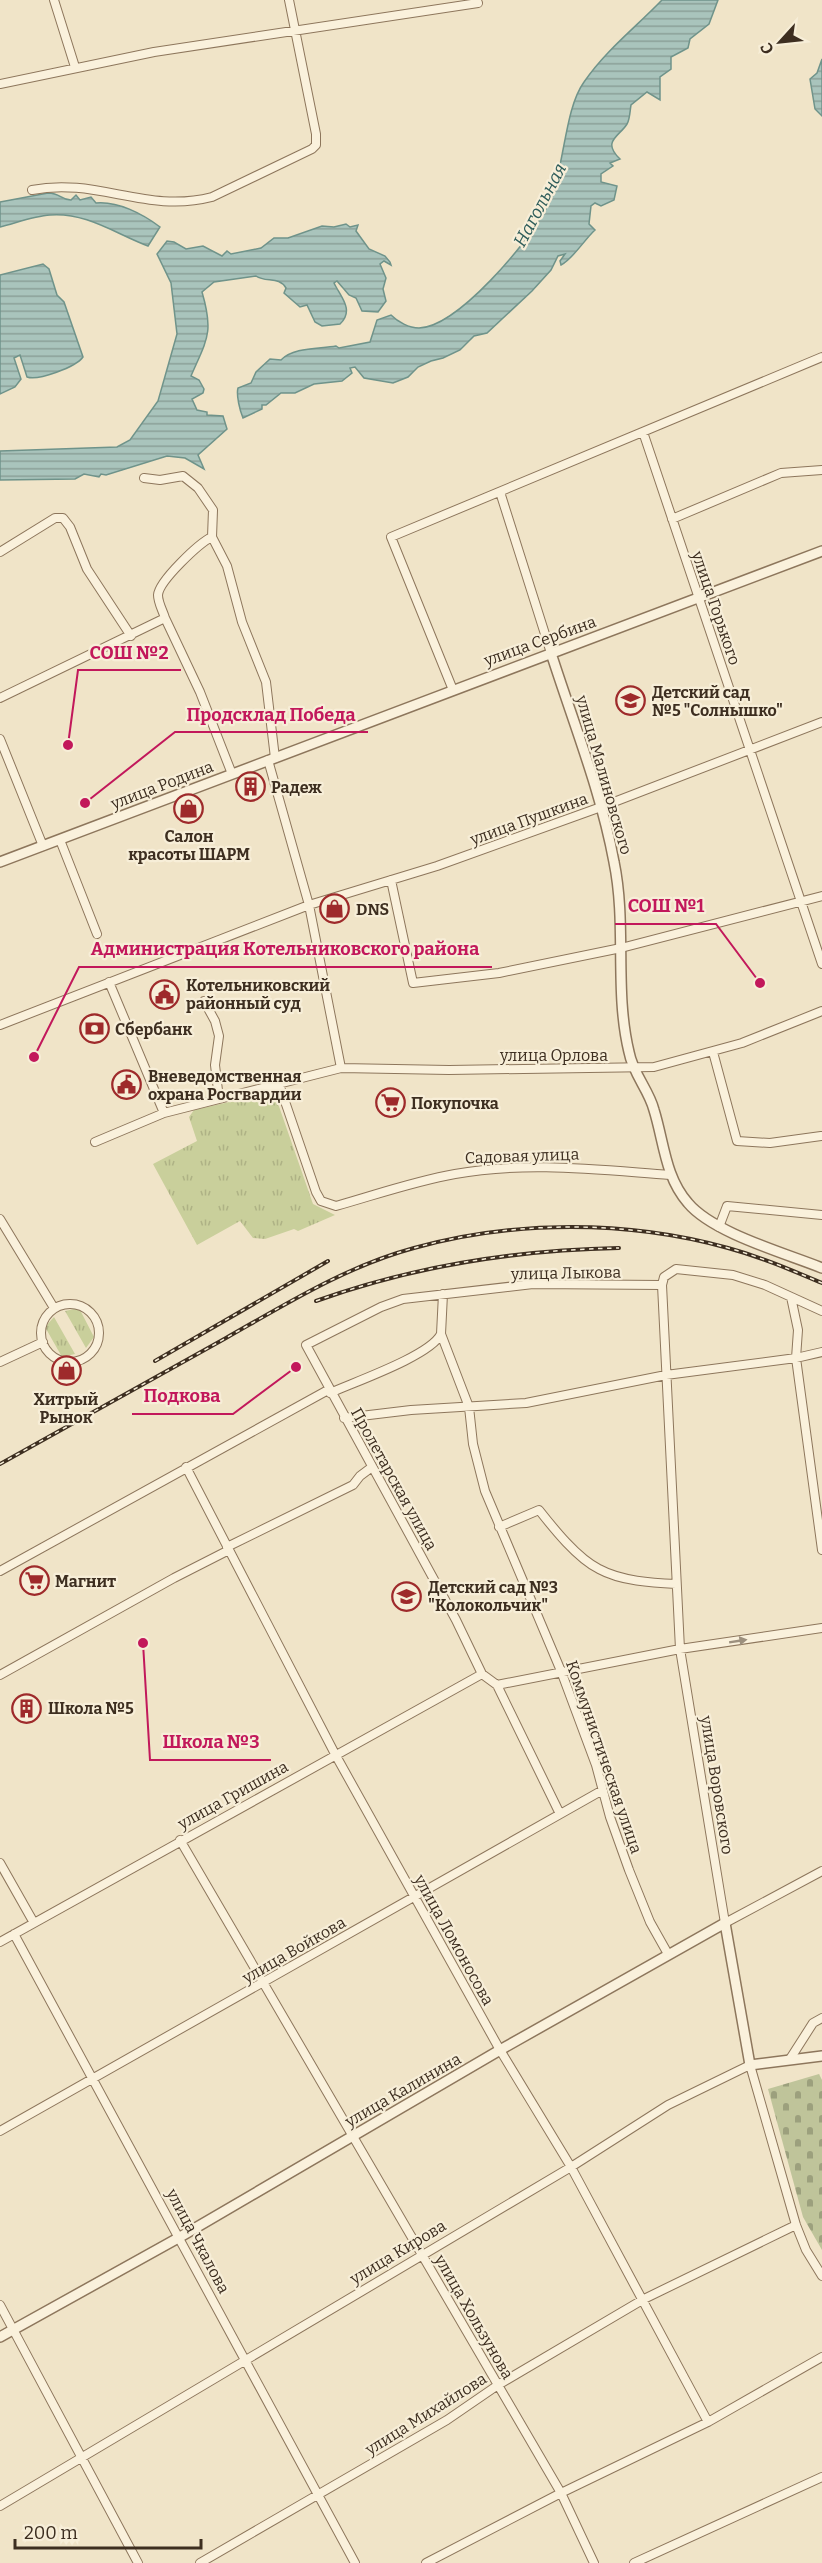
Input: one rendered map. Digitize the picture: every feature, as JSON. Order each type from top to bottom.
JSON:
[{"type":"street","points":[[54,0],[75,67]]},
{"type":"street","points":[[32,190],[76,187],[99,189],[157,203],[198,201],[212,197],[312,149],[316,145],[316,134],[289,0]]},
{"type":"street","points":[[0,84],[75,67],[478,3]]},
{"type":"street","points":[[453,690],[391,537],[822,357]]},
{"type":"street","name":"улица Горького","points":[[643,432],[822,964]]},
{"type":"street","points":[[672,519],[781,473],[822,470]]},
{"type":"street","points":[[144,478],[160,480],[177,475],[191,481],[213,510],[212,537],[227,566],[242,622],[266,682],[272,759],[309,905],[341,1068]]},
{"type":"street","name":"улица Малиновского","points":[[500,492],[601,807],[619,890],[621,1003],[633,1068],[654,1108],[670,1175]]},
{"type":"street","points":[[0,552],[55,518],[63,518],[70,527],[87,569],[131,636]]},
{"type":"street","points":[[212,537],[183,561],[160,588],[158,598],[200,692],[232,774]]},
{"type":"street","name":"улица Сербина","points":[[272,759],[822,551]]},
{"type":"street","points":[[0,698],[165,618]]},
{"type":"street","name":"улица Пушкина","points":[[0,1025],[309,905],[392,880],[601,807],[822,722]]},
{"type":"street","points":[[0,739],[43,846]]},
{"type":"street","name":"улица Родина","points":[[0,862],[272,759]]},
{"type":"street","points":[[60,840],[97,934]]},
{"type":"street","points":[[392,880],[413,983],[499,973],[621,948],[822,896]]},
{"type":"street","points":[[109,982],[164,1113]]},
{"type":"street","points":[[204,1001],[215,1021],[219,1036],[215,1065],[219,1099]]},
{"type":"street","name":"улица Орлова","points":[[95,1142],[164,1113],[341,1068],[633,1068],[674,1063],[713,1052],[822,1011]]},
{"type":"street","points":[[713,1052],[737,1141],[770,1143],[821,1136]]},
{"type":"street","name":"Садовая улица","points":[[279,1084],[316,1192],[321,1201],[336,1206],[455,1174],[508,1168],[567,1168],[670,1175]]},
{"type":"street","points":[[670,1175],[688,1204],[698,1214],[719,1227],[822,1268]]},
{"type":"street","points":[[719,1227],[727,1206],[822,1215]]},
{"type":"street","points":[[0,1219],[54,1308]]},
{"type":"street","points":[[662,1285],[664,1277],[676,1269],[733,1275],[822,1311]]},
{"type":"street","name":"улица Лыкова","points":[[306,1345],[397,1301],[533,1284],[662,1285]]},
{"type":"street","name":"улица Воровского","points":[[662,1285],[680,1649],[750,2065],[796,2225],[806,2250],[822,2276]]},
{"type":"street","name":"Коммунистическая улица","points":[[443,1294],[441,1334],[470,1407],[480,1475],[499,1527],[561,1671],[596,1766],[601,1791],[644,1906],[668,1954]]},
{"type":"street","points":[[791,1297],[798,1330],[796,1358],[822,1550]]},
{"type":"street","points":[[75,1304],[88,1310],[97,1320],[98,1341],[87,1357],[75,1362],[55,1358],[43,1342],[44,1321],[54,1308],[75,1304]]},
{"type":"street","points":[[0,1571],[186,1467],[329,1391],[387,1369],[432,1344],[441,1334]]},
{"type":"street","points":[[0,1362],[43,1342]]},
{"type":"street","name":"Пролетарская улица","points":[[306,1345],[329,1391],[456,1620],[482,1674],[497,1685],[560,1814]]},
{"type":"street","points":[[344,1418],[411,1410],[526,1403],[666,1375],[796,1358],[822,1352]]},
{"type":"street","name":"улица Ломоносова","points":[[186,1467],[335,1754],[500,2050],[572,2167],[708,2422]]},
{"type":"street","points":[[0,1675],[174,1578],[353,1485],[372,1467]]},
{"type":"street","points":[[499,1527],[539,1510],[562,1538],[599,1570],[634,1580],[676,1584]]},
{"type":"street","points":[[497,1685],[680,1649],[822,1628]]},
{"type":"street","name":"улица Гришина","points":[[0,1942],[482,1674]]},
{"type":"street","name":"улица Войкова","points":[[0,2131],[601,1791]]},
{"type":"street","name":"улица Хользунова","points":[[180,1840],[561,2493],[594,2563]]},
{"type":"street","points":[[0,1863],[34,1923]]},
{"type":"street","name":"улица Калинина","points":[[0,2337],[180,2237],[668,1954],[822,1871]]},
{"type":"street","name":"улица Чкалова","points":[[14,1934],[355,2563]]},
{"type":"street","points":[[790,2059],[813,2023],[822,2018]]},
{"type":"street","name":"улица Кирова","points":[[0,2506],[572,2167],[668,2105],[750,2065],[822,2056]]},
{"type":"street","name":"улица Михайлова","points":[[200,2563],[447,2420],[498,2385],[644,2299],[796,2225]]},
{"type":"street","points":[[0,2305],[138,2563]]},
{"type":"street","points":[[426,2563],[561,2493],[708,2422],[822,2357]]},
{"type":"street","points":[[634,2563],[822,2477]]},
{"type":"green space","points":[[274,1092],[313,1204],[335,1215],[298,1231],[294,1229],[265,1239],[253,1238],[240,1221],[197,1245],[153,1164],[197,1141],[189,1117],[194,1110]]},
{"type":"green space","points":[[79,1308],[94,1337],[86,1348],[65,1311]]},
{"type":"green space","points":[[54,1317],[75,1354],[62,1357],[45,1327]]},
{"type":"green space","points":[[819,2074],[822,2080],[822,2250],[803,2217],[768,2089]]},
{"type":"water","points":[[662,0],[718,0],[709,24],[690,39],[688,48],[671,57],[671,69],[660,77],[660,100],[647,92],[631,105],[627,124],[612,143],[612,148],[620,159],[610,163],[613,166],[601,174],[601,182],[617,186],[614,200],[601,206],[595,203],[591,206],[589,224],[595,230],[570,258],[561,265],[560,261],[565,254],[558,256],[551,270],[532,291],[487,333],[474,336],[460,350],[418,367],[408,377],[393,383],[364,378],[355,367],[350,368],[352,373],[342,381],[314,384],[295,393],[281,393],[266,405],[262,405],[262,409],[243,418],[238,399],[238,388],[251,383],[256,372],[270,359],[281,360],[292,353],[307,349],[336,346],[339,348],[370,342],[377,320],[391,315],[415,328],[435,324],[453,313],[491,280],[524,241],[546,209],[557,178],[572,109],[584,82],[611,49]]},
{"type":"water","points":[[822,59],[822,116],[815,109],[810,79],[817,73]]},
{"type":"water","points":[[48,193],[56,194],[67,200],[71,200],[76,195],[80,200],[91,197],[96,203],[113,204],[130,209],[160,227],[148,246],[88,220],[63,215],[38,217],[0,227],[0,202]]},
{"type":"water","points":[[346,224],[350,227],[358,225],[356,231],[369,249],[385,256],[390,262],[391,265],[384,261],[380,264],[386,278],[383,289],[386,301],[378,312],[362,311],[356,298],[349,295],[337,281],[334,283],[345,303],[346,314],[340,324],[322,326],[315,322],[307,305],[300,307],[284,293],[286,288],[280,282],[256,276],[214,282],[202,292],[208,317],[207,336],[191,376],[199,380],[204,389],[203,393],[192,399],[197,410],[207,412],[207,415],[223,416],[227,429],[198,455],[204,469],[185,458],[167,456],[106,475],[101,474],[99,477],[84,474],[75,479],[0,480],[0,451],[117,447],[130,440],[158,401],[177,334],[171,283],[157,254],[167,241],[186,249],[203,246],[222,256],[227,251],[231,254],[261,248],[274,238],[288,238],[322,226],[334,227]]},
{"type":"water","points":[[43,264],[49,269],[57,295],[64,302],[83,357],[65,369],[32,378],[27,377],[20,355],[14,358],[21,379],[15,387],[0,394],[0,275]]},
{"type":"railway","points":[[0,1464],[341,1275],[389,1256],[452,1239],[531,1228],[611,1228],[651,1232],[740,1252],[822,1283]]},
{"type":"railway","points":[[316,1301],[390,1278],[465,1262],[542,1252],[619,1248]]},
{"type":"railway","points":[[155,1361],[328,1261]]},
{"type":"place","name":"Детский сад №5 \"Солнышко\"","points":[[631,701]]},
{"type":"place","name":"СОШ №2","points":[[68,745]]},
{"type":"place","name":"Радеж","points":[[250,787]]},
{"type":"place","name":"Продсклад Победа","points":[[85,803]]},
{"type":"place","name":"Салон красоты ШАРМ","points":[[189,808]]},
{"type":"place","name":"DNS","points":[[335,909]]},
{"type":"place","name":"СОШ №1","points":[[760,983]]},
{"type":"place","name":"Котельниковский районный суд","points":[[165,994]]},
{"type":"place","name":"Сбербанк","points":[[94,1029]]},
{"type":"place","name":"Администрация Котельниковского района","points":[[34,1057]]},
{"type":"place","name":"Вневедомственная охрана Росгвардии","points":[[127,1085]]},
{"type":"place","name":"Покупочка","points":[[390,1103]]},
{"type":"place","name":"Подкова","points":[[296,1367]]},
{"type":"place","name":"Хитрый Рынок","points":[[66,1371]]},
{"type":"place","name":"Магнит","points":[[34,1581]]},
{"type":"place","name":"Детский сад №3 \"Колокольчик\"","points":[[407,1596]]},
{"type":"place","name":"Школа №3","points":[[143,1643]]},
{"type":"place","name":"Школа №5","points":[[27,1708]]},
{"type":"water label","name":"Нагольная","points":[[540,205]]}]
